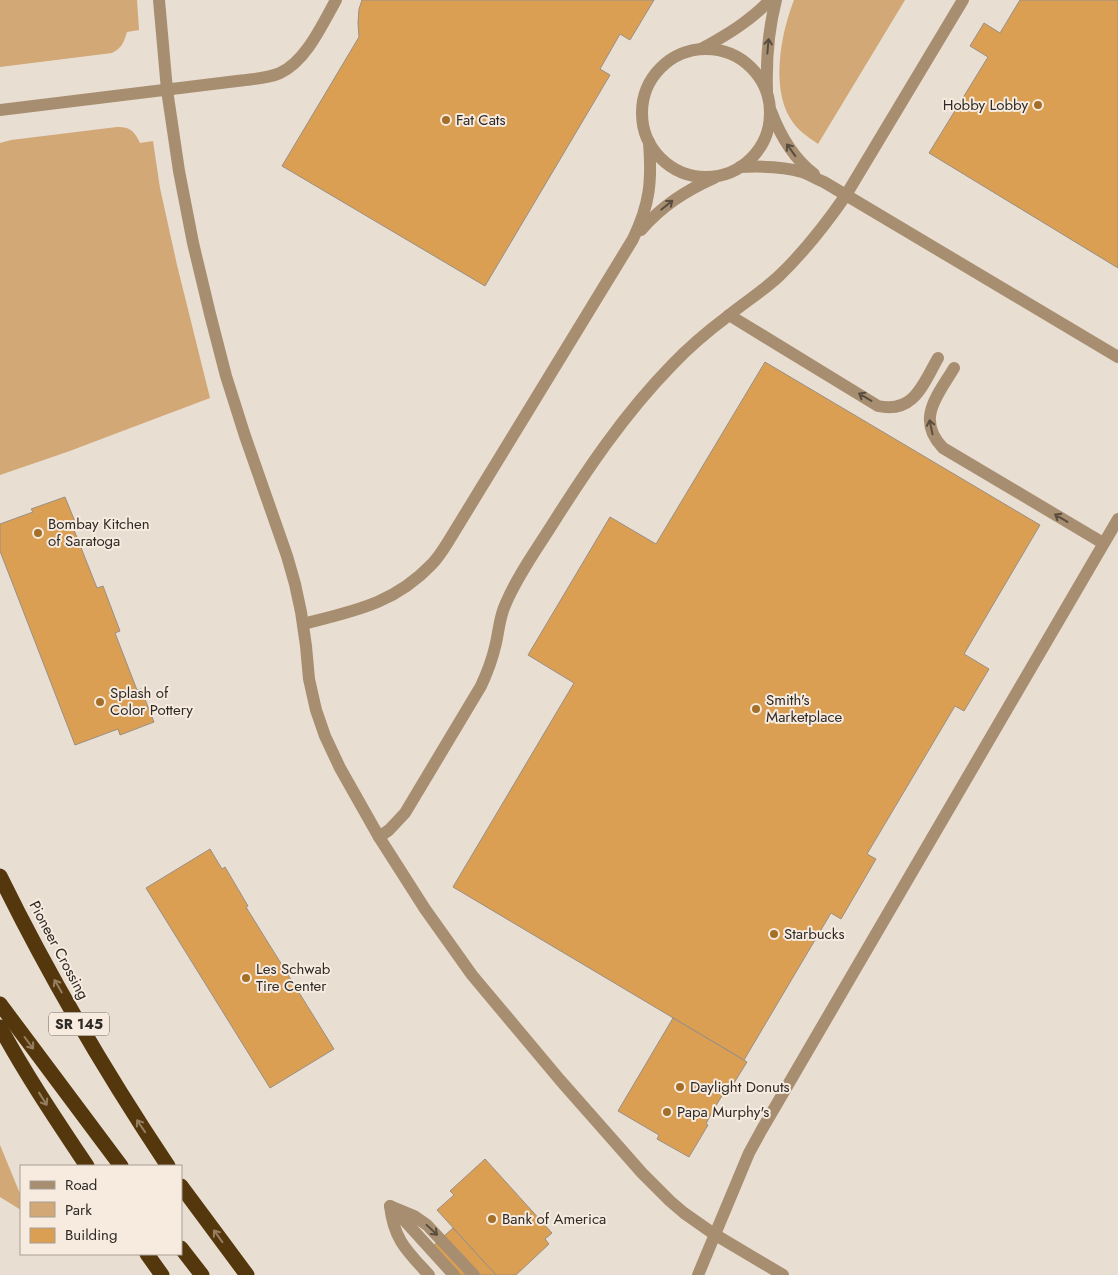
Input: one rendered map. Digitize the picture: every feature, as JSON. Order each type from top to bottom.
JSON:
[{"type":"highway","name":"Pioneer Crossing","points":[[0,876],[52,977],[84,1033],[134,1116],[167,1165]]},
{"type":"highway","points":[[0,1004],[120,1165]]},
{"type":"highway","points":[[0,1027],[36,1088],[86,1165]]},
{"type":"highway","points":[[182,1187],[247,1275]]},
{"type":"highway","points":[[182,1249],[202,1275]]},
{"type":"highway","points":[[148,1255],[162,1275]]},
{"type":"street","points":[[159,0],[168,90],[179,171],[193,243],[226,376],[295,584],[303,624],[309,679],[316,710],[340,768],[378,837],[425,909],[472,975],[526,1041],[657,1189],[684,1213],[714,1234],[783,1275]]},
{"type":"street","points":[[0,110],[264,78],[278,74],[291,67],[306,51],[336,0]]},
{"type":"street","points":[[701,49],[740,26],[770,0]]},
{"type":"street","points":[[776,0],[768,39],[767,92],[770,109],[777,128],[798,160],[824,182],[1118,357]]},
{"type":"street","points":[[378,837],[389,830],[405,813],[481,686],[490,666],[504,605],[512,588],[595,459],[671,366],[729,315],[779,276],[826,224],[846,195],[963,0]]},
{"type":"street","points":[[303,624],[359,610],[378,603],[396,593],[413,582],[432,563],[448,542],[633,239],[640,224],[650,191],[651,166],[649,142],[644,127],[642,101],[650,81],[663,65],[680,54],[701,49],[722,51],[732,54],[750,66],[767,92]]},
{"type":"street","points":[[633,239],[671,201],[695,186],[740,167],[749,160],[763,142],[768,126],[770,109]]},
{"type":"street","points":[[649,142],[662,159],[679,170],[699,176],[710,177],[720,175]]},
{"type":"street","points":[[740,167],[779,167],[802,172],[824,182]]},
{"type":"street","points":[[729,315],[878,406],[897,407],[913,399],[938,358]]},
{"type":"street","points":[[954,368],[930,411],[929,422],[931,432],[936,441],[943,448],[1103,544]]},
{"type":"street","points":[[698,1275],[748,1153],[760,1131],[1118,519]]},
{"type":"street","points":[[390,1206],[396,1234],[404,1247],[429,1275]]},
{"type":"street","points":[[390,1206],[454,1275]]},
{"type":"street","points":[[390,1206],[414,1216],[427,1225],[474,1275]]},
{"type":"green space","points":[[0,0],[137,0],[139,30],[127,32],[122,44],[112,53],[0,67]]},
{"type":"green space","points":[[794,0],[905,0],[818,144],[803,133],[790,118],[784,105],[781,91],[779,75],[782,43]]},
{"type":"green space","points":[[117,127],[132,130],[140,143],[153,141],[160,188],[177,265],[210,398],[0,475],[0,143]]},
{"type":"green space","points":[[0,1145],[20,1194],[20,1209],[0,1197]]},
{"type":"building","name":"Fat Cats","points":[[362,0],[654,0],[630,40],[620,34],[600,69],[610,75],[485,286],[282,166],[359,37],[359,9]]},
{"type":"building","name":"Hobby Lobby","points":[[1020,0],[1118,0],[1118,268],[929,153],[988,57],[970,46],[984,23],[1000,33]]},
{"type":"building","name":"Smith's Marketplace","points":[[765,362],[1040,525],[964,654],[989,669],[964,711],[955,706],[867,854],[876,859],[841,919],[831,913],[744,1060],[453,887],[574,683],[528,655],[610,517],[656,544]]},
{"type":"building","points":[[65,497],[78,529],[74,530],[97,588],[103,586],[120,631],[115,633],[137,690],[141,689],[154,722],[120,735],[118,729],[75,745],[0,551],[0,524],[33,512],[31,509]]},
{"type":"building","name":"Les Schwab Tire Center","points":[[210,849],[222,869],[225,867],[248,906],[246,907],[334,1049],[270,1088],[146,888]]},
{"type":"building","points":[[673,1018],[747,1062],[729,1091],[726,1089],[689,1157],[657,1139],[659,1135],[618,1111]]},
{"type":"building","name":"Bank of America","points":[[485,1159],[552,1233],[545,1239],[549,1244],[516,1275],[496,1275],[437,1210],[454,1195],[450,1191]]},
{"type":"building","points":[[453,1228],[496,1275],[458,1275],[432,1247]]},
{"type":"place","name":"Hobby Lobby","points":[[1038,105]]},
{"type":"place","name":"Fat Cats","points":[[446,120]]},
{"type":"place","name":"Bombay Kitchen of Saratoga","points":[[38,533]]},
{"type":"place","name":"Splash of Color Pottery","points":[[100,702]]},
{"type":"place","name":"Smith's Marketplace","points":[[756,709]]},
{"type":"place","name":"Starbucks","points":[[774,934]]},
{"type":"place","name":"Les Schwab Tire Center","points":[[246,978]]},
{"type":"place","name":"Daylight Donuts","points":[[680,1087]]},
{"type":"place","name":"Papa Murphy's","points":[[667,1112]]},
{"type":"place","name":"Bank of America","points":[[492,1219]]}]
